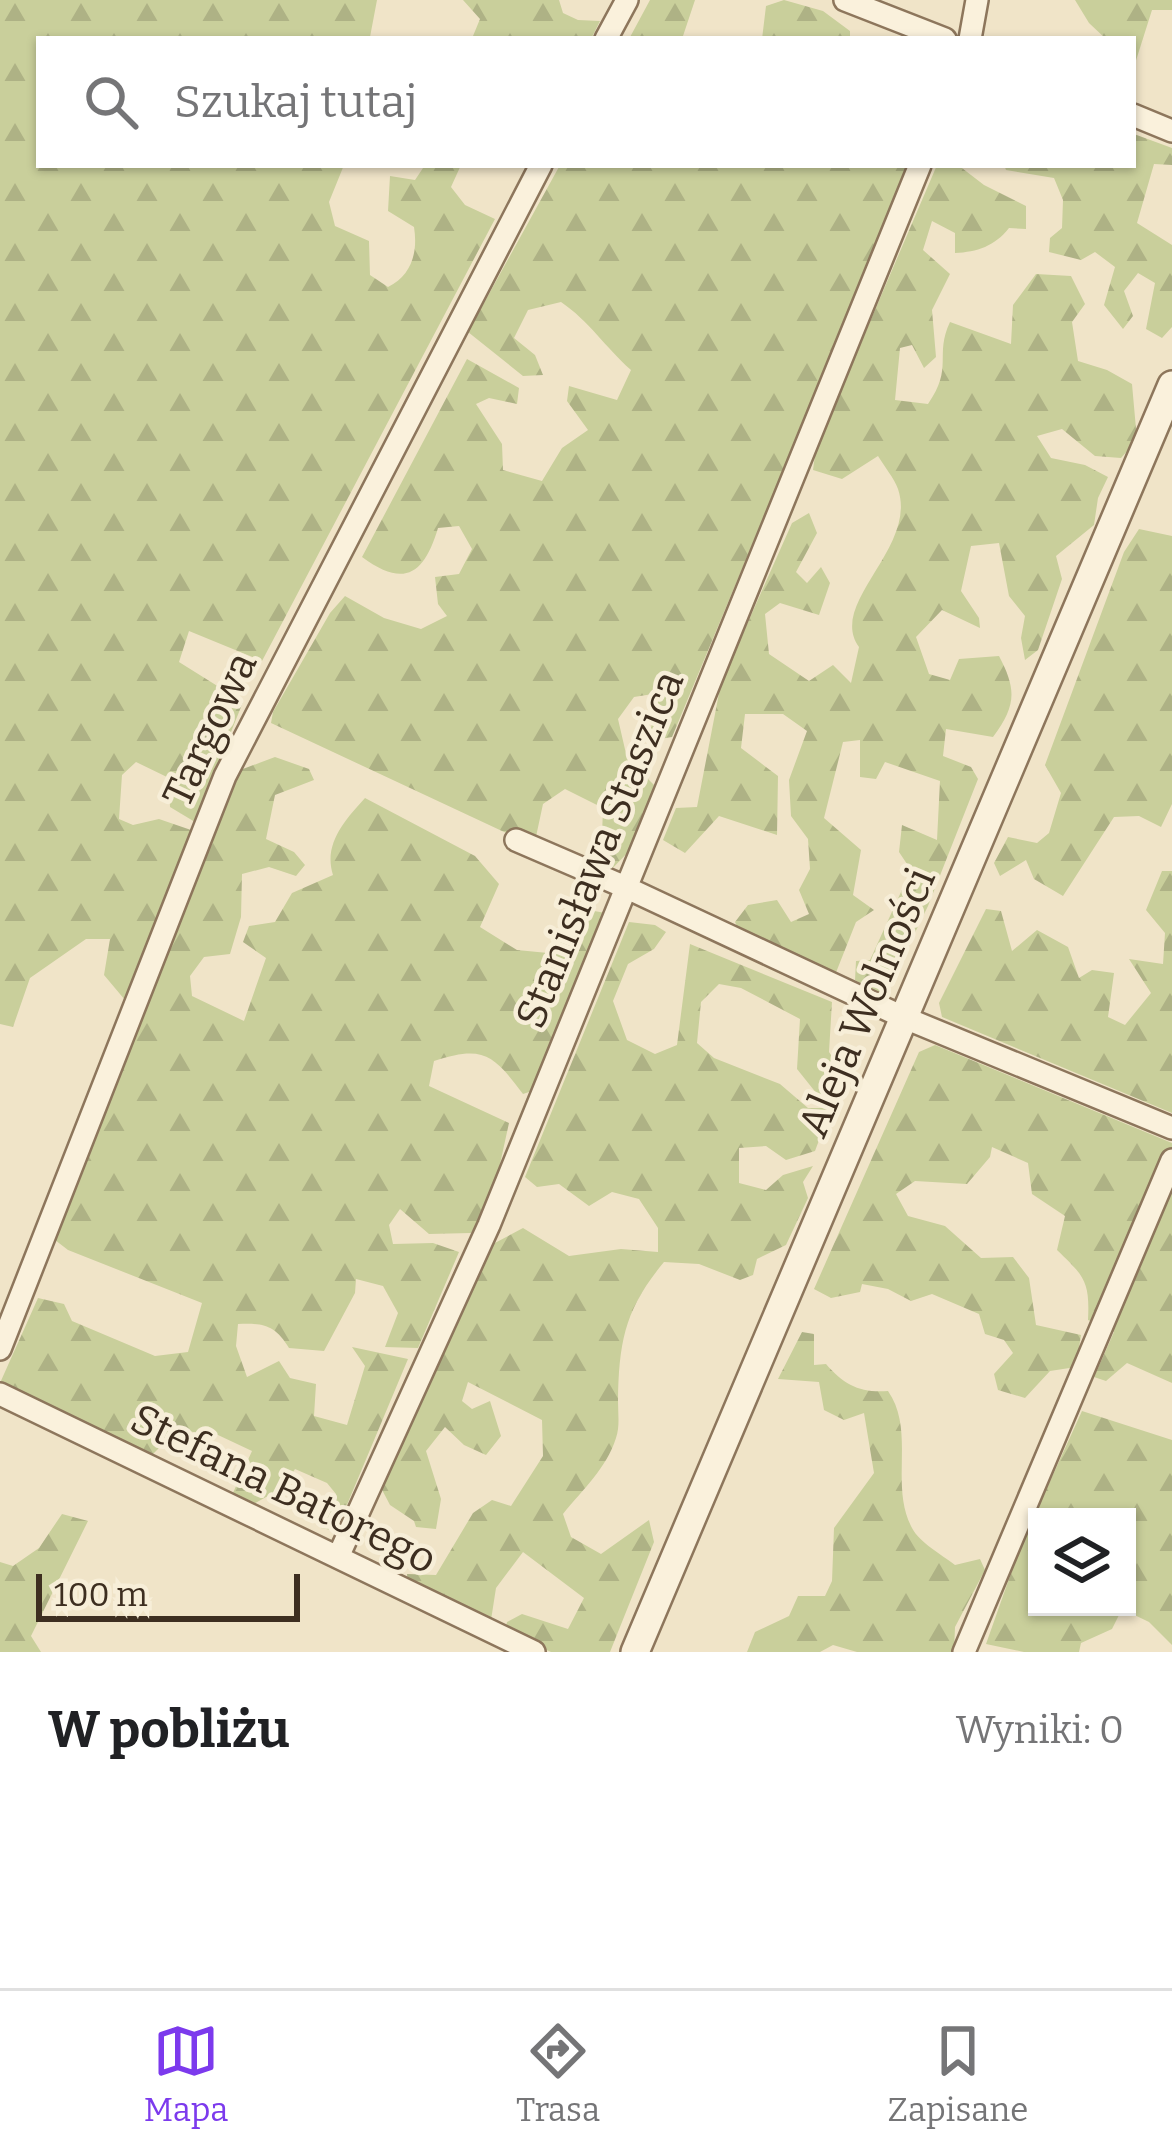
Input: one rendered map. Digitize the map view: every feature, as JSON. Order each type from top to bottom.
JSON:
[{"type":"street","points":[[608,36],[627,0]]},
{"type":"street","points":[[845,0],[937,36]]},
{"type":"street","points":[[971,36],[977,0]]},
{"type":"street","points":[[1136,116],[1172,131]]},
{"type":"street","name":"Targowa","points":[[0,1349],[225,776],[539,168]]},
{"type":"street","name":"Stanisława Staszica","points":[[338,1557],[489,1225],[919,168]]},
{"type":"street","name":"Aleja Wolności","points":[[635,1652],[1172,385]]},
{"type":"street","points":[[516,840],[905,1018],[1172,1128]]},
{"type":"street","points":[[964,1652],[1172,1160]]},
{"type":"street","name":"Stefana Batorego","points":[[0,1394],[534,1652]]},
{"type":"green space","points":[[0,0],[377,0],[370,36],[36,36],[36,168],[343,168],[329,202],[335,226],[369,241],[370,275],[388,287],[408,269],[415,245],[414,227],[388,211],[390,176],[415,180],[423,168],[460,168],[451,187],[465,205],[495,219],[262,661],[189,631],[179,662],[243,702],[195,822],[170,807],[169,778],[136,762],[122,775],[119,819],[133,825],[159,819],[191,830],[125,1000],[104,975],[110,939],[86,939],[30,978],[13,1027],[0,1024]]},
{"type":"green space","points":[[463,0],[559,0],[563,13],[578,20],[600,21],[592,36],[473,36],[480,19]]},
{"type":"green space","points":[[650,0],[695,0],[683,36],[631,36]]},
{"type":"green space","points":[[784,0],[823,11],[850,31],[850,36],[762,36],[766,6]]},
{"type":"green space","points":[[1075,0],[1172,0],[1172,10],[1152,10],[1136,61],[1136,36],[1103,36]]},
{"type":"green space","points":[[1136,135],[1172,148],[1172,165],[1154,164],[1137,223],[1172,245],[1172,327],[1162,338],[1146,329],[1155,283],[1138,273],[1124,291],[1133,316],[1123,329],[1104,305],[1115,267],[1095,252],[1081,260],[1049,252],[1050,238],[1062,228],[1063,200],[1054,178],[1006,170],[1136,168]]},
{"type":"green space","points":[[558,168],[909,168],[672,737],[648,741],[659,693],[634,697],[618,719],[627,758],[654,785],[636,844],[605,876],[564,855],[590,856],[602,835],[603,808],[565,789],[543,804],[534,846],[271,723],[330,613],[345,596],[384,618],[421,629],[447,616],[438,604],[435,577],[459,574],[472,549],[459,526],[438,528],[426,557],[410,572],[390,572],[362,557],[467,359],[519,388],[517,404],[489,398],[476,404],[502,444],[503,470],[542,481],[562,448],[588,430],[567,401],[569,386],[617,400],[631,370],[561,302],[528,310],[514,338],[535,355],[543,375],[523,376],[468,332]]},
{"type":"green space","points":[[936,168],[962,168],[1026,206],[1026,229],[1009,228],[985,247],[955,253],[955,233],[932,221],[923,250],[950,274],[932,310],[936,357],[924,368],[912,345],[900,348],[895,400],[928,404],[940,380],[950,322],[1011,344],[1013,305],[1036,274],[1071,276],[1085,304],[1072,322],[1078,361],[1132,384],[1137,440],[1121,458],[1095,456],[1062,429],[1037,436],[1051,458],[1085,465],[1108,477],[1098,498],[1094,525],[1056,556],[1062,579],[1038,650],[1025,660],[1021,638],[1025,616],[1009,596],[999,543],[971,546],[961,591],[979,618],[980,628],[942,610],[916,637],[929,674],[950,680],[959,659],[999,656],[1011,698],[993,737],[946,729],[943,756],[971,767],[978,779],[928,906],[883,998],[855,980],[856,961],[870,960],[911,870],[899,852],[902,825],[937,840],[940,781],[885,762],[876,779],[860,777],[860,740],[843,742],[824,818],[861,850],[853,895],[874,910],[856,922],[835,975],[742,937],[735,922],[748,905],[777,900],[791,922],[809,914],[799,890],[810,869],[808,839],[791,816],[789,780],[807,731],[783,714],[745,714],[741,748],[778,776],[777,835],[719,816],[685,853],[663,840],[676,808],[697,807],[721,683],[792,523],[809,513],[817,533],[796,572],[807,583],[821,567],[830,583],[819,615],[780,603],[765,614],[769,654],[809,681],[833,665],[851,683],[859,647],[852,630],[854,612],[896,532],[901,511],[898,489],[878,456],[842,479],[813,470],[816,448]]},
{"type":"green space","points":[[1139,529],[1172,536],[1172,804],[1161,827],[1139,816],[1114,817],[1063,896],[1034,879],[1026,860],[1000,876],[994,863],[1008,837],[1037,843],[1049,833],[1061,793],[1045,765],[1124,552]]},
{"type":"green space","points":[[275,757],[309,769],[314,780],[275,795],[266,839],[294,852],[305,865],[296,876],[269,867],[242,874],[241,917],[230,954],[204,957],[190,976],[192,996],[244,1021],[266,958],[243,942],[249,926],[275,922],[292,893],[333,875],[333,843],[365,798],[475,856],[499,884],[480,927],[517,950],[548,953],[576,908],[606,913],[538,1089],[523,1094],[486,1056],[464,1054],[434,1061],[429,1086],[509,1123],[493,1196],[471,1233],[429,1234],[400,1209],[389,1225],[393,1244],[433,1243],[459,1252],[418,1348],[385,1347],[398,1313],[383,1286],[356,1279],[355,1293],[324,1351],[289,1348],[268,1327],[238,1324],[236,1346],[247,1377],[279,1361],[290,1378],[316,1384],[314,1416],[347,1425],[365,1366],[352,1347],[408,1359],[336,1531],[321,1528],[336,1494],[327,1483],[295,1469],[284,1487],[250,1506],[232,1495],[252,1451],[218,1435],[177,1430],[149,1458],[14,1398],[0,1383],[38,1298],[64,1304],[72,1321],[155,1356],[188,1352],[202,1303],[68,1250],[55,1240],[235,772]]},
{"type":"green space","points":[[1162,871],[1172,871],[1172,1113],[942,1017],[939,1003],[986,909],[1001,911],[1012,951],[1037,930],[1068,947],[1079,978],[1092,970],[1114,973],[1108,1017],[1125,1025],[1151,993],[1129,959],[1163,964],[1165,933],[1146,910]]},
{"type":"green space","points":[[629,922],[655,925],[666,932],[654,949],[628,964],[613,1001],[627,1040],[655,1054],[677,1045],[690,944],[832,1002],[829,1052],[841,1070],[829,1095],[817,1094],[797,1069],[800,1019],[741,988],[719,984],[701,1002],[697,1043],[714,1058],[780,1084],[808,1108],[831,1108],[815,1151],[786,1160],[766,1146],[739,1148],[739,1183],[766,1190],[783,1175],[813,1166],[803,1182],[808,1198],[786,1245],[757,1259],[753,1275],[740,1280],[699,1264],[664,1262],[640,1295],[623,1343],[616,1438],[600,1469],[563,1514],[571,1537],[601,1554],[649,1520],[654,1542],[610,1652],[551,1652],[505,1631],[507,1622],[522,1614],[568,1629],[584,1598],[523,1552],[496,1588],[491,1620],[408,1584],[407,1574],[436,1575],[473,1513],[492,1500],[511,1506],[543,1456],[542,1420],[468,1382],[462,1401],[472,1409],[490,1401],[501,1436],[486,1455],[464,1445],[445,1427],[426,1451],[441,1499],[436,1529],[416,1527],[390,1505],[379,1484],[493,1244],[523,1228],[569,1256],[621,1249],[658,1252],[658,1228],[639,1199],[612,1192],[589,1206],[559,1184],[537,1187],[525,1177]]},
{"type":"green space","points":[[935,1045],[1172,1143],[1172,1383],[1127,1363],[1106,1381],[1094,1377],[1114,1332],[1088,1320],[1083,1280],[1057,1250],[1065,1216],[1032,1194],[1028,1163],[992,1147],[990,1157],[967,1184],[915,1181],[896,1194],[908,1216],[945,1226],[981,1258],[1013,1257],[1029,1278],[1036,1325],[1081,1335],[1076,1367],[1050,1371],[1025,1398],[998,1390],[994,1374],[1013,1353],[1004,1340],[985,1334],[979,1314],[932,1294],[911,1301],[888,1289],[862,1284],[860,1292],[831,1298],[814,1289],[919,1052]]},
{"type":"green space","points":[[802,1332],[814,1334],[814,1365],[826,1364],[861,1389],[888,1391],[900,1423],[902,1494],[915,1533],[955,1565],[980,1559],[985,1570],[955,1627],[954,1652],[857,1652],[833,1645],[820,1652],[747,1652],[755,1632],[789,1616],[798,1596],[825,1596],[832,1581],[834,1528],[874,1473],[864,1413],[844,1420],[824,1410],[819,1382],[778,1379]]},
{"type":"green space","points":[[1082,1411],[1172,1440],[1172,1645],[1136,1616],[1136,1508],[1038,1508]]},
{"type":"green space","points":[[62,1514],[88,1521],[31,1636],[41,1652],[0,1652],[0,1562],[13,1566],[39,1548]]},
{"type":"green space","points":[[1028,1530],[1028,1616],[1118,1616],[1112,1629],[1081,1643],[1079,1652],[1024,1652],[986,1644]]}]
